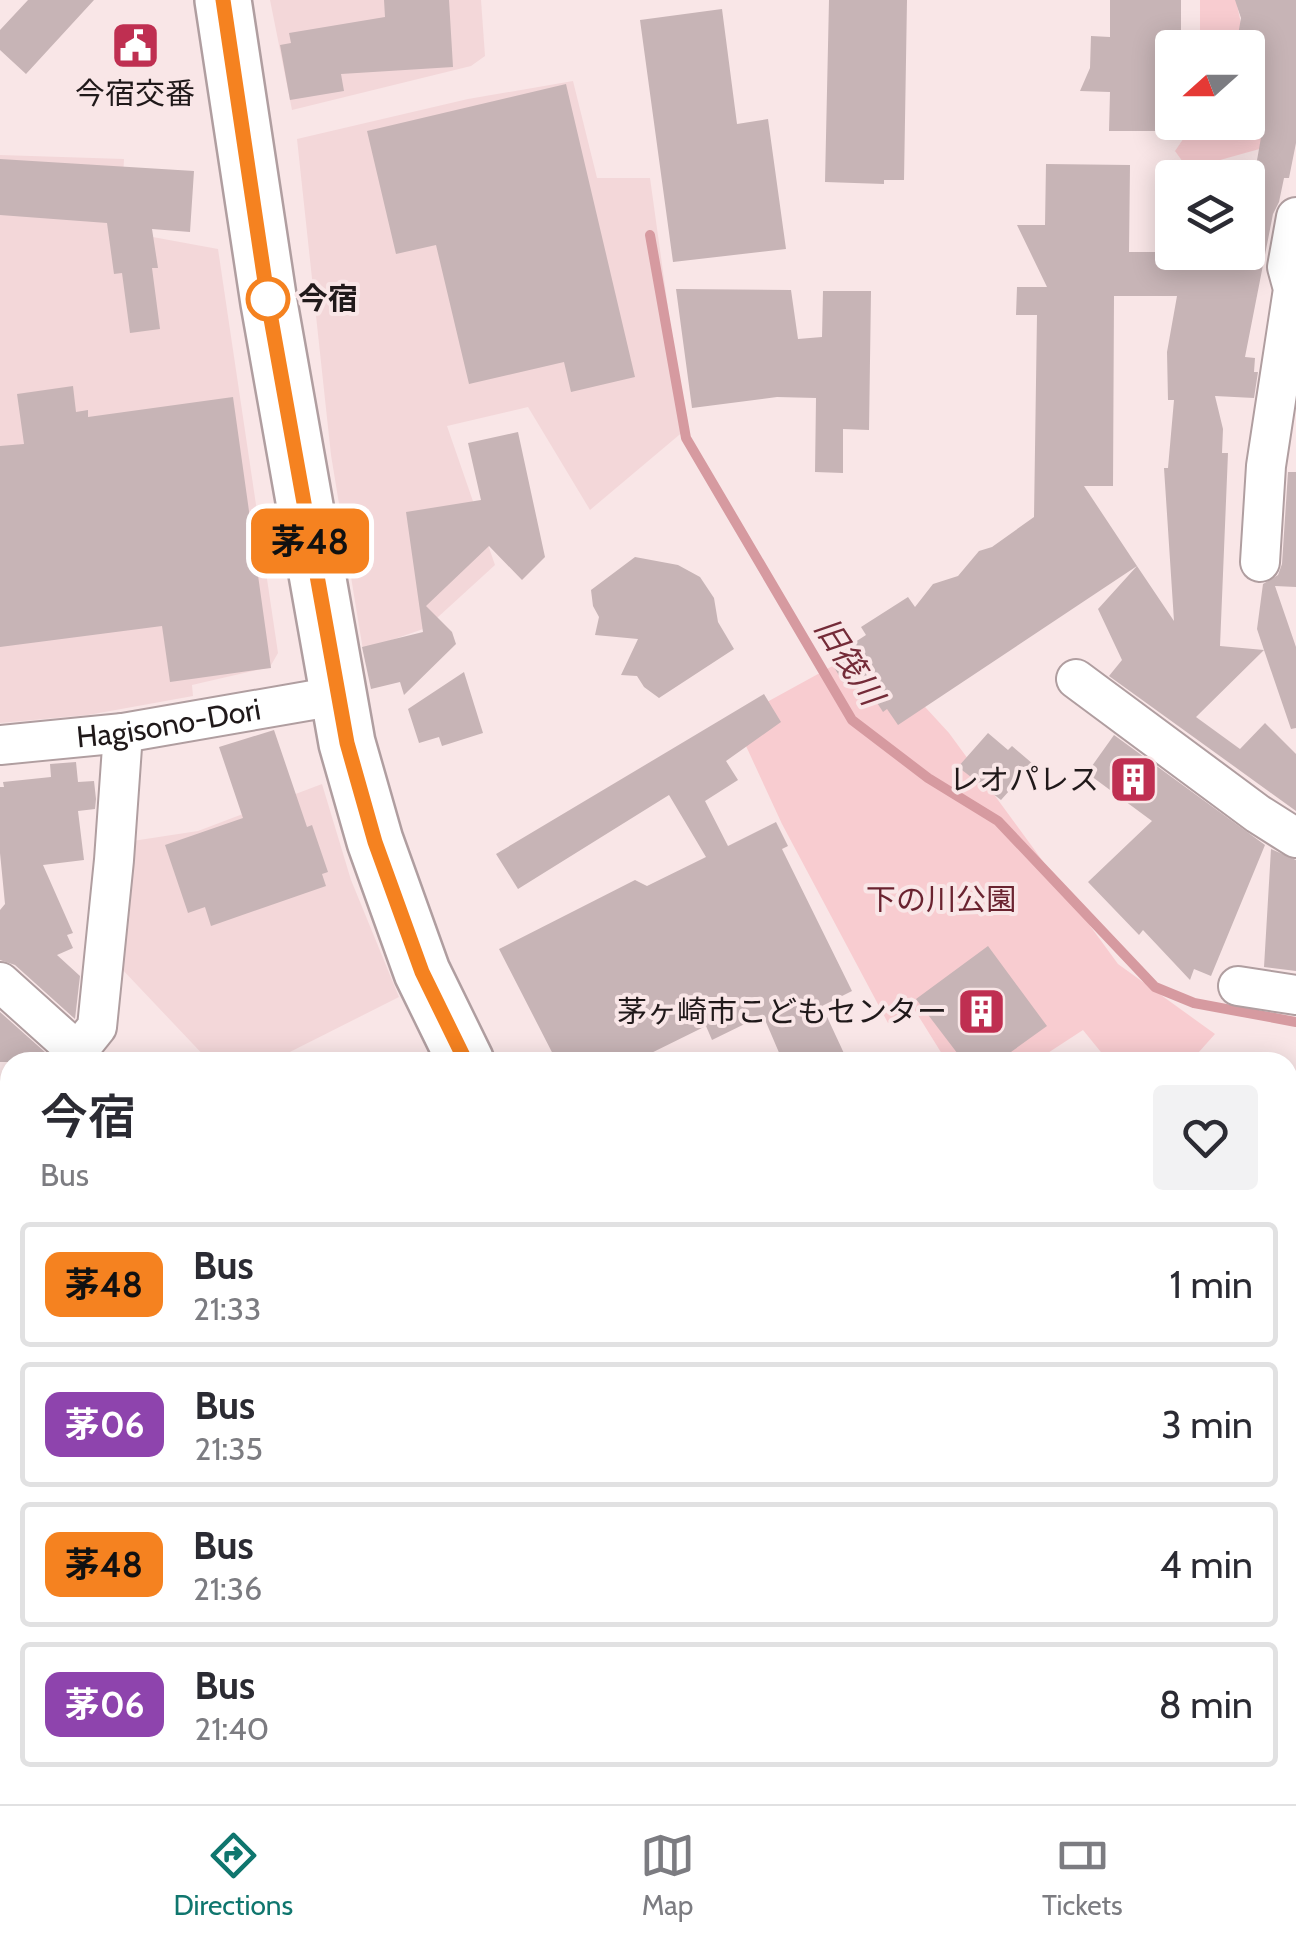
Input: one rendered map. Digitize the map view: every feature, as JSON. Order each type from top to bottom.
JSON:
[{"type":"highway","points":[[222,0],[268,302],[336,696],[375,842],[422,972],[461,1052]]},
{"type":"street","points":[[1260,562],[1279,524],[1266,466],[1294,289],[1287,267],[1296,217]]},
{"type":"street","points":[[1076,679],[1296,838]]},
{"type":"street","name":"Hagisono-Dori","points":[[0,745],[123,733],[336,696]]},
{"type":"street","points":[[77,1052],[97,1027],[123,733]]},
{"type":"street","points":[[0,982],[68,1052]]},
{"type":"street","points":[[1238,986],[1296,995]]},
{"type":"shaded area","points":[[270,0],[481,0],[485,56],[471,66],[292,110]]},
{"type":"shaded area","points":[[573,81],[597,178],[650,178],[685,430],[590,510],[528,407],[447,426],[495,565],[426,628],[363,650],[331,455],[297,139],[468,99]]},
{"type":"shaded area","points":[[0,155],[124,159],[120,231],[218,249],[278,653],[270,667],[192,685],[193,696],[88,715],[0,723]]},
{"type":"shaded area","points":[[322,784],[351,880],[399,997],[290,1052],[201,1052],[120,967],[126,842],[198,831]]},
{"type":"green space","points":[[1200,0],[1236,0],[1242,30],[1200,30]]},
{"type":"green space","points":[[1182,140],[1262,140],[1263,148],[1220,160],[1182,160],[1175,151]]},
{"type":"green space","name":"下の川公園","points":[[869,646],[949,733],[1118,964],[1215,1034],[1199,1052],[1101,1052],[1083,1030],[1049,1052],[941,1052],[911,1004],[888,1023],[782,824],[734,720]]},
{"type":"building","points":[[28,0],[94,0],[26,74],[0,50],[0,30]]},
{"type":"building","points":[[384,0],[449,0],[453,67],[341,74],[344,91],[290,100],[280,45],[291,43],[289,33],[385,17]]},
{"type":"building","points":[[829,0],[907,0],[904,180],[884,180],[884,184],[825,182]]},
{"type":"building","points":[[1110,0],[1181,0],[1181,30],[1155,30],[1155,131],[1109,131],[1110,92],[1080,91],[1090,68],[1091,36],[1110,37]]},
{"type":"building","points":[[1235,0],[1296,0],[1296,143],[1289,178],[1284,178],[1265,255],[1265,160],[1257,160],[1261,140],[1265,140],[1265,30],[1239,30],[1241,18]]},
{"type":"building","points":[[722,9],[737,124],[768,119],[786,249],[673,262],[640,20]]},
{"type":"building","points":[[566,84],[635,377],[571,392],[564,362],[469,384],[436,245],[396,254],[367,131]]},
{"type":"building","points":[[0,159],[194,171],[190,232],[152,229],[158,268],[152,268],[160,329],[130,333],[122,273],[114,274],[107,223],[0,215]]},
{"type":"building","points":[[1046,164],[1130,165],[1129,252],[1155,252],[1155,270],[1262,270],[1245,357],[1255,358],[1254,372],[1258,372],[1254,398],[1215,396],[1223,429],[1222,453],[1228,453],[1220,646],[1264,650],[1196,717],[1240,749],[1265,723],[1296,754],[1296,811],[1109,676],[1122,660],[1098,609],[1137,566],[898,725],[887,709],[883,712],[861,678],[846,687],[829,659],[866,635],[861,627],[908,597],[915,607],[933,584],[958,576],[979,551],[992,547],[1034,517],[1037,315],[1016,315],[1017,287],[1047,287],[1017,225],[1045,225]],"holes":[[[1114,296],[1177,296],[1167,352],[1168,400],[1174,400],[1168,468],[1164,468],[1174,621],[1084,486],[1113,486]]]},
{"type":"building","points":[[676,289],[791,290],[798,339],[822,337],[823,291],[871,291],[869,430],[843,429],[843,473],[815,472],[816,398],[777,397],[692,408]]},
{"type":"building","points":[[73,386],[76,412],[88,410],[88,417],[233,397],[271,668],[170,682],[162,626],[0,647],[0,446],[24,444],[17,394]]},
{"type":"building","points":[[518,432],[545,557],[522,580],[489,546],[426,606],[452,632],[456,644],[404,695],[400,682],[371,689],[362,647],[423,632],[406,512],[481,500],[468,443]]},
{"type":"building","points":[[1288,472],[1296,472],[1296,587],[1275,586],[1296,647],[1296,728],[1291,729],[1257,629],[1263,584],[1278,575],[1282,564]]},
{"type":"building","points":[[635,557],[678,565],[700,577],[714,598],[718,622],[734,649],[659,698],[637,676],[621,675],[638,639],[595,635],[599,617],[591,590]]},
{"type":"building","points":[[464,672],[483,733],[442,746],[439,737],[419,743],[408,709]]},
{"type":"building","points":[[764,694],[781,722],[726,761],[738,780],[705,801],[728,846],[776,822],[788,846],[782,849],[852,991],[822,1006],[843,1052],[779,1052],[763,1015],[712,1040],[706,1026],[653,1052],[552,1052],[499,949],[635,880],[647,886],[706,857],[669,795],[518,889],[496,854]]},
{"type":"building","points":[[274,730],[307,827],[312,825],[328,872],[322,874],[326,886],[211,926],[205,907],[188,913],[165,845],[243,818],[219,747]]},
{"type":"building","points":[[988,733],[1033,764],[1001,800],[958,767]]},
{"type":"building","points":[[1114,735],[1265,845],[1211,976],[1194,969],[1190,980],[1143,930],[1139,935],[1088,882],[1152,821],[1087,773]]},
{"type":"building","points":[[76,762],[78,782],[94,781],[96,799],[95,809],[78,811],[84,860],[43,865],[73,933],[67,935],[73,948],[57,955],[80,976],[75,1019],[15,965],[0,960],[0,910],[5,904],[0,787],[4,787],[3,782],[51,777],[50,764]]},
{"type":"building","points":[[1271,849],[1296,860],[1296,971],[1264,967]]},
{"type":"building","name":"茅ヶ崎市こどもセンター","points":[[988,946],[1047,1026],[1011,1052],[956,1052],[916,999]]},
{"type":"building","points":[[0,1012],[45,1052],[0,1052]]},
{"type":"waterway","name":"旧筏川","points":[[650,235],[686,438],[852,720],[928,778],[998,821],[1155,987],[1194,1003],[1296,1022]]},
{"type":"bus line","name":"茅48","points":[[223,0],[268,302],[336,696],[375,842],[422,972],[461,1052]]},
{"type":"place","name":"今宿交番","points":[[135,45]]},
{"type":"place","name":"今宿","points":[[268,299]]},
{"type":"place","name":"レオパレス","points":[[1134,780]]},
{"type":"place","name":"茅ヶ崎市こどもセンター","points":[[982,1012]]}]
